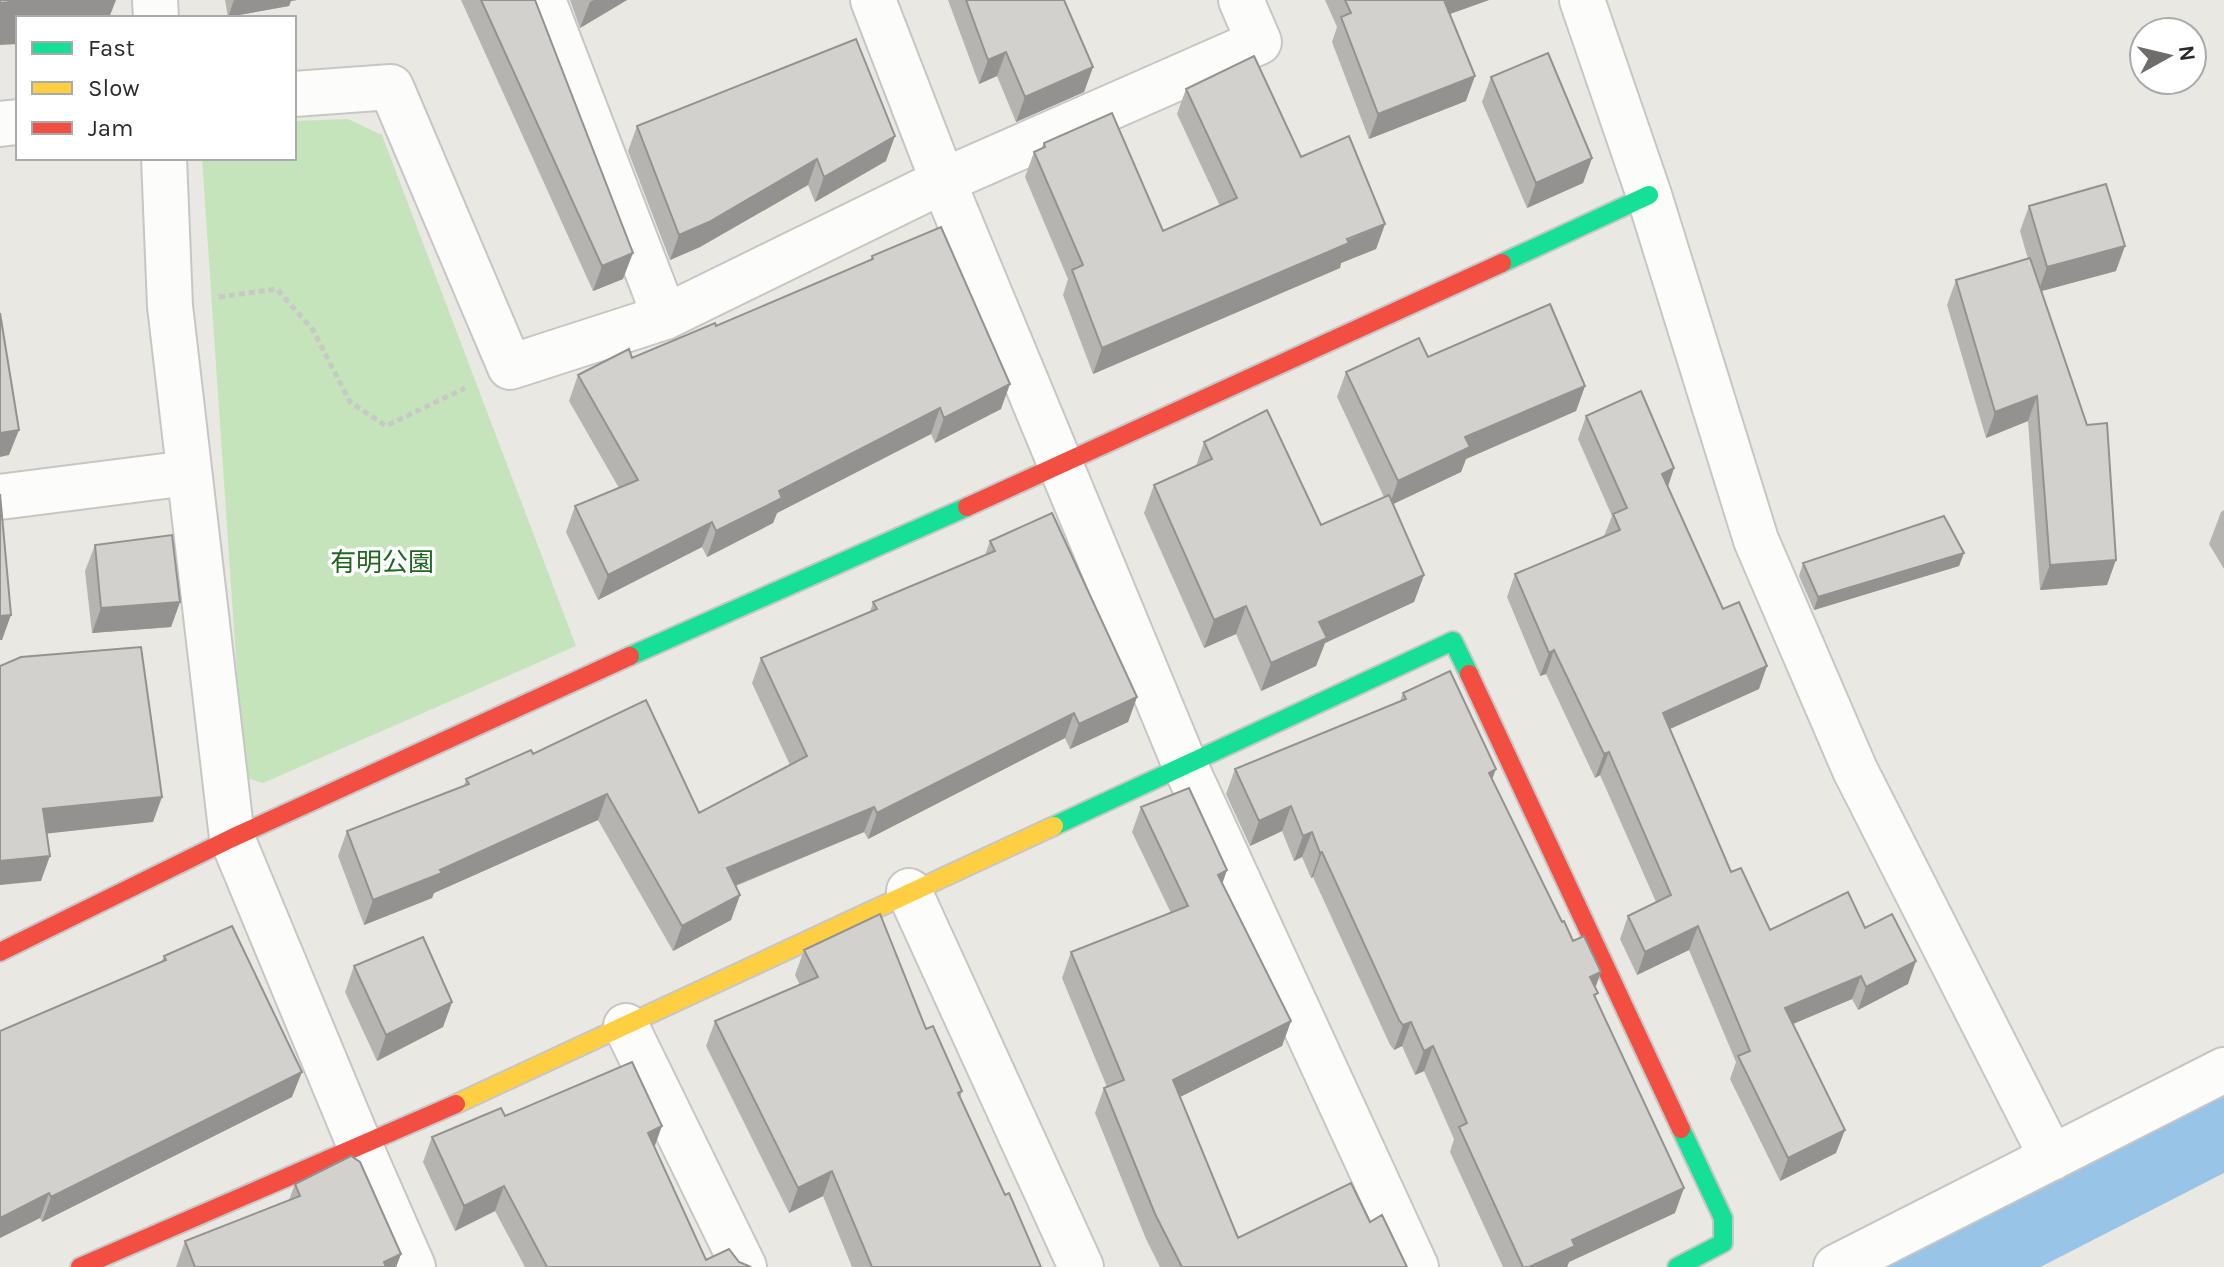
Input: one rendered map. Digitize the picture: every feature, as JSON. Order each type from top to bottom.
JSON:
[{"type":"street","points":[[543,0],[665,317]]},
{"type":"street","points":[[873,0],[943,181],[1184,763],[1416,1267]]},
{"type":"street","points":[[296,94],[391,87],[510,367],[665,317],[943,181],[1259,42],[1241,0]]},
{"type":"street","points":[[1582,0],[1649,195],[1756,540],[1855,770],[2052,1158]]},
{"type":"street","points":[[164,160],[170,306],[232,838],[413,1267]]},
{"type":"street","points":[[0,952],[232,838],[611,665],[1062,465],[1649,195]]},
{"type":"street","points":[[0,497],[188,473]]},
{"type":"street","points":[[80,1267],[626,1026],[909,891],[1453,641],[1723,1218],[1723,1243],[1677,1267]]},
{"type":"street","points":[[909,891],[1081,1267]]},
{"type":"street","points":[[626,1026],[744,1267]]},
{"type":"street","points":[[1836,1267],[2224,1070]]},
{"type":"path","points":[[170,306],[277,289],[313,330],[350,402],[386,426],[510,367]]},
{"type":"green space","name":"有明公園","points":[[348,119],[382,135],[576,646],[263,783],[244,777],[202,160],[296,160],[296,121]]},
{"type":"building","points":[[0,0],[30,0],[0,3]]},
{"type":"building","points":[[481,0],[535,0],[633,253],[602,266]]},
{"type":"building","points":[[966,0],[1064,0],[1093,67],[1025,97],[1006,52],[988,60]]},
{"type":"building","points":[[1345,0],[1444,0],[1475,76],[1378,114],[1341,17],[1351,13]]},
{"type":"building","points":[[856,39],[895,136],[824,177],[817,159],[709,222],[679,235],[637,126]]},
{"type":"building","points":[[1548,53],[1592,158],[1536,183],[1491,77]]},
{"type":"building","points":[[1254,56],[1301,157],[1349,136],[1385,224],[1347,239],[1349,243],[1102,348],[1072,270],[1083,265],[1034,152],[1045,147],[1044,143],[1112,113],[1163,231],[1237,198],[1186,89]]},
{"type":"building","points":[[2106,184],[2125,246],[2047,267],[2029,206]]},
{"type":"building","points":[[941,227],[1010,384],[944,418],[940,408],[779,491],[782,498],[716,531],[712,522],[608,575],[575,506],[638,480],[578,375],[629,349],[632,358],[715,323],[716,326]]},
{"type":"building","points":[[2030,258],[2087,425],[2107,423],[2116,560],[2050,565],[2037,396],[1995,412],[1956,280]]},
{"type":"building","points":[[1550,304],[1585,386],[1465,437],[1470,447],[1398,481],[1346,372],[1419,338],[1428,357]]},
{"type":"building","points":[[0,313],[19,430],[0,433]]},
{"type":"building","points":[[1641,391],[1674,468],[1662,474],[1723,609],[1739,602],[1767,666],[1663,713],[1731,872],[1741,868],[1770,930],[1848,892],[1865,928],[1892,914],[1916,961],[1866,987],[1861,976],[1785,1008],[1845,1130],[1788,1158],[1738,1056],[1750,1051],[1698,926],[1645,952],[1628,916],[1671,895],[1609,752],[1604,754],[1554,650],[1549,653],[1515,574],[1620,530],[1613,514],[1627,508],[1586,416]]},
{"type":"building","points":[[1267,410],[1321,525],[1389,495],[1424,575],[1319,622],[1327,638],[1271,663],[1246,606],[1214,620],[1154,485],[1212,459],[1204,442]]},
{"type":"building","points":[[0,494],[11,615],[0,616]]},
{"type":"building","points":[[1052,513],[1137,697],[1079,724],[1074,713],[877,813],[874,807],[727,868],[740,895],[682,926],[607,794],[440,870],[442,873],[373,900],[347,831],[469,784],[466,779],[531,750],[533,754],[646,700],[699,813],[807,756],[761,658],[877,609],[873,602],[995,551],[990,541]]},
{"type":"building","points":[[1944,516],[1964,553],[1818,597],[1803,563]]},
{"type":"building","points":[[172,535],[180,602],[101,608],[95,545]]},
{"type":"building","points":[[141,647],[162,797],[43,809],[50,856],[0,861],[0,666],[21,657]]},
{"type":"building","points":[[1450,671],[1496,769],[1489,773],[1562,922],[1573,941],[1584,936],[1601,972],[1590,977],[1598,993],[1594,995],[1684,1188],[1572,1240],[1575,1246],[1529,1267],[1523,1267],[1459,1127],[1467,1123],[1433,1046],[1424,1051],[1411,1022],[1403,1025],[1399,1020],[1312,832],[1303,836],[1291,806],[1259,821],[1235,769],[1406,699],[1403,693]]},
{"type":"building","points":[[1189,788],[1227,870],[1218,875],[1291,1021],[1173,1080],[1238,1238],[1351,1183],[1370,1222],[1382,1215],[1407,1267],[1182,1267],[1155,1214],[1104,1088],[1124,1080],[1071,952],[1188,906],[1141,807]]},
{"type":"building","points":[[880,914],[926,1029],[933,1026],[962,1091],[958,1093],[1005,1195],[1009,1193],[1041,1267],[872,1267],[832,1171],[798,1188],[715,1021],[818,977],[804,950]]},
{"type":"building","points":[[232,926],[302,1072],[51,1197],[49,1193],[0,1218],[0,1031],[166,960],[164,956]]},
{"type":"building","points":[[423,937],[452,1002],[386,1035],[354,966]]},
{"type":"building","points":[[632,1062],[662,1126],[648,1133],[706,1260],[729,1249],[739,1262],[751,1267],[547,1267],[504,1186],[464,1206],[432,1137],[501,1108],[505,1116]]},
{"type":"building","points":[[351,1156],[360,1162],[401,1254],[384,1262],[386,1267],[195,1267],[185,1241],[300,1196],[295,1184]]},
{"type":"waterway","points":[[1935,1267],[2224,1119]]},
{"type":"traffic: fast","points":[[1502,263],[1649,195]]},
{"type":"traffic: fast","points":[[630,656],[967,507]]},
{"type":"traffic: fast","points":[[1054,826],[1453,641],[1469,674]]},
{"type":"traffic: fast","points":[[1677,1267],[1723,1243],[1723,1218],[1681,1129]]},
{"type":"traffic: slow","points":[[456,1104],[1054,826]]},
{"type":"traffic: jam","points":[[967,507],[1502,263]]},
{"type":"traffic: jam","points":[[0,952],[232,838],[630,656]]},
{"type":"traffic: jam","points":[[1469,674],[1681,1129]]},
{"type":"traffic: jam","points":[[80,1267],[456,1104]]}]
